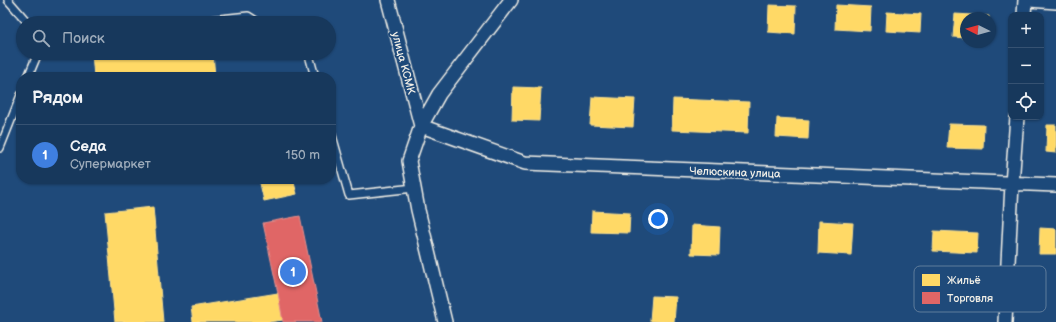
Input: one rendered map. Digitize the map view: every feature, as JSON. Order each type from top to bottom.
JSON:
[{"type":"street","name":"улица КСМК","points":[[388,0],[420,126]]},
{"type":"street","points":[[445,322],[418,210],[409,161],[420,126],[439,94],[511,0]]},
{"type":"street","points":[[1024,12],[1025,0]]},
{"type":"street","points":[[1029,0],[1056,2]]},
{"type":"street","points":[[1008,266],[1017,120]]},
{"type":"street","name":"Челюскина улица","points":[[420,126],[525,163],[1056,185]]},
{"type":"street","points":[[1005,322],[1006,312]]},
{"type":"lane","points":[[8,0],[22,16]]},
{"type":"lane","points":[[30,72],[35,60]]},
{"type":"lane","points":[[310,60],[314,72]]},
{"type":"lane","points":[[0,148],[16,108]]},
{"type":"lane","points":[[336,150],[349,195],[414,188]]},
{"type":"building: Жильё","points":[[769,5],[796,6],[795,34],[768,32]]},
{"type":"building: Жильё","points":[[836,5],[871,7],[870,31],[835,29]]},
{"type":"building: Жильё","points":[[887,12],[921,14],[920,33],[886,31]]},
{"type":"building: Жильё","points":[[955,14],[960,14],[960,38],[953,37]]},
{"type":"building: Жильё","points":[[93,60],[214,60],[215,72],[94,72]]},
{"type":"building: Жильё","points":[[513,87],[541,88],[539,121],[512,120]]},
{"type":"building: Жильё","points":[[592,97],[635,99],[633,127],[590,125]]},
{"type":"building: Жильё","points":[[673,99],[749,102],[748,133],[672,130]]},
{"type":"building: Жильё","points":[[777,118],[809,120],[808,139],[776,137]]},
{"type":"building: Жильё","points":[[949,124],[984,125],[983,149],[947,148]]},
{"type":"building: Жильё","points":[[1047,125],[1056,125],[1056,153],[1046,152]]},
{"type":"building: Жильё","points":[[260,184],[294,184],[297,194],[264,201]]},
{"type":"building: Жильё","points":[[153,207],[163,322],[115,322],[105,212]]},
{"type":"building: Жильё","points":[[592,211],[630,213],[629,233],[591,232]]},
{"type":"building: Жильё","points":[[819,221],[853,223],[851,255],[818,253]]},
{"type":"building: Жильё","points":[[692,225],[720,227],[719,255],[691,254]]},
{"type":"building: Жильё","points":[[1040,228],[1056,229],[1056,254],[1039,254]]},
{"type":"building: Жильё","points":[[934,231],[978,233],[977,253],[933,251]]},
{"type":"building: Жильё","points":[[278,293],[283,320],[268,322],[193,322],[191,307]]},
{"type":"building: Жильё","points":[[652,296],[676,297],[674,322],[650,321]]},
{"type":"building: Торговля","points":[[300,216],[322,322],[283,322],[263,223]]},
{"type":"place","name":"Седа","points":[[293,272]]}]
